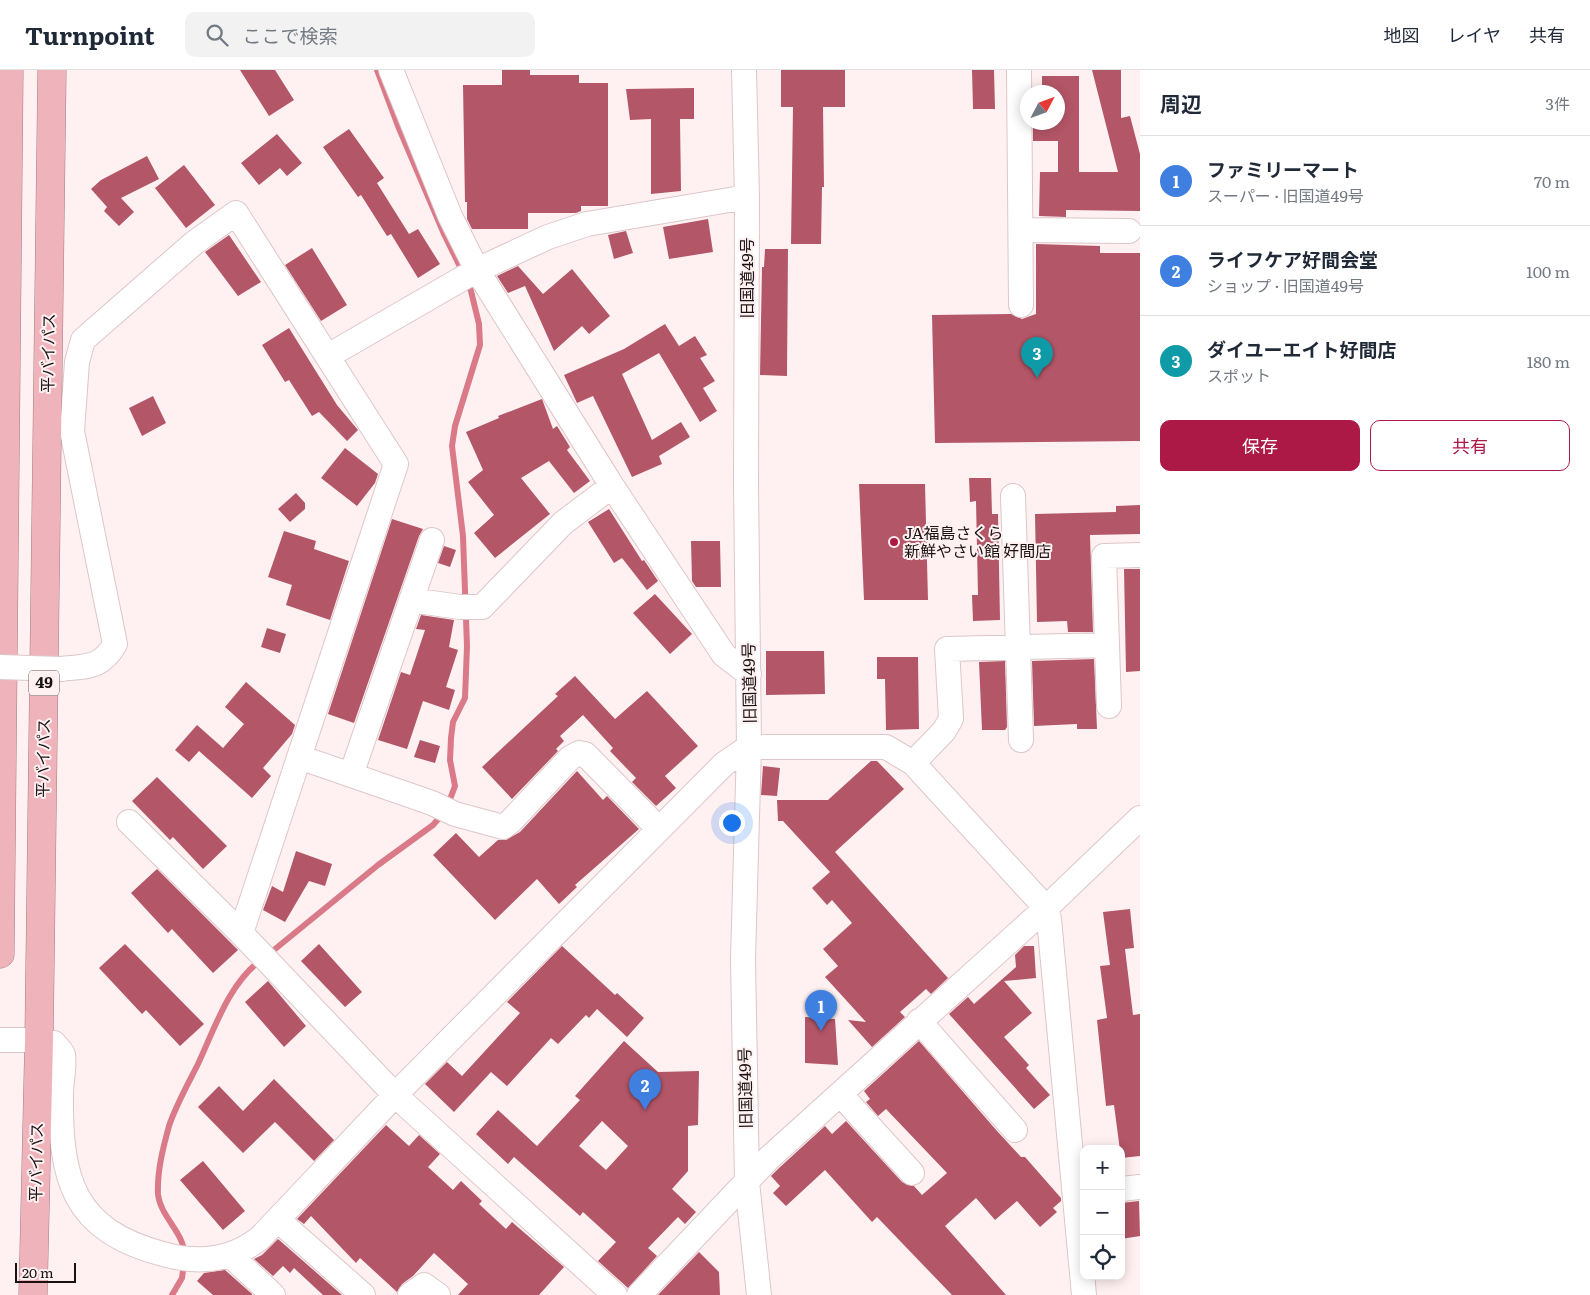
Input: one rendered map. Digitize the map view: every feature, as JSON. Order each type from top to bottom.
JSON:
[{"type":"highway","points":[[0,954],[9,70]]},
{"type":"highway","name":"平バイパス","points":[[33,1295],[39,1040],[52,70]]},
{"type":"street","points":[[391,70],[450,216],[470,273],[724,655],[749,674]]},
{"type":"street","name":"旧国道49号","points":[[744,70],[747,197],[749,746],[743,959],[746,1182],[759,1295]]},
{"type":"street","points":[[1019,70],[1021,305]]},
{"type":"street","points":[[328,356],[470,273],[548,237],[588,224],[747,197]]},
{"type":"street","points":[[0,667],[60,669],[94,666],[108,657],[115,644],[72,431],[77,362],[83,340],[194,244],[236,213],[396,464],[241,933]]},
{"type":"street","points":[[1021,230],[1129,231]]},
{"type":"street","points":[[411,600],[468,607],[487,603],[563,523],[612,486]]},
{"type":"street","points":[[1012,496],[1021,740]]},
{"type":"street","points":[[351,774],[432,540]]},
{"type":"street","points":[[1109,706],[1104,556],[1140,555]]},
{"type":"street","points":[[913,763],[944,731],[951,719],[947,649],[1107,645]]},
{"type":"street","points":[[0,1040],[54,1042],[63,1054],[61,1134],[69,1179],[78,1199],[87,1212],[104,1228],[149,1250],[191,1259],[231,1256],[248,1248],[278,1220],[395,1095],[658,828],[724,764],[749,746],[886,746],[913,763],[1046,908],[1049,919],[1078,1194],[1084,1295]]},
{"type":"street","points":[[299,757],[432,803],[455,814],[503,827],[510,822],[570,758],[579,753],[585,754],[658,828]]},
{"type":"street","points":[[639,1295],[769,1158],[1046,908],[1140,818]]},
{"type":"street","points":[[129,822],[241,933],[395,1095],[615,1295]]},
{"type":"street","points":[[919,1022],[1015,1130]]},
{"type":"street","points":[[841,1095],[912,1173]]},
{"type":"street","points":[[1125,1189],[1140,1187]]},
{"type":"street","points":[[278,1220],[363,1295]]},
{"type":"street","points":[[231,1256],[273,1295]]},
{"type":"street","points":[[410,1295],[424,1285],[438,1295]]},
{"type":"building","points":[[240,70],[275,70],[294,100],[269,116]]},
{"type":"building","points":[[502,70],[530,70],[530,75],[579,75],[579,83],[608,83],[608,206],[581,206],[581,211],[576,213],[528,213],[528,229],[472,229],[467,219],[467,202],[465,202],[463,85],[502,85]]},
{"type":"building","points":[[781,70],[845,70],[845,107],[823,107],[824,187],[822,187],[821,244],[791,244],[793,107],[781,107]]},
{"type":"building","points":[[972,70],[994,70],[995,109],[973,109]]},
{"type":"building","points":[[1092,70],[1121,70],[1121,118],[1130,116],[1140,154],[1140,211],[1066,210],[1066,217],[1039,216],[1040,172],[1058,172],[1058,141],[1033,141],[1033,130],[1065,130],[1065,85],[1042,85],[1042,76],[1079,76],[1079,172],[1118,172]]},
{"type":"building","points":[[694,88],[694,119],[680,119],[681,191],[651,194],[651,119],[630,120],[626,89]]},
{"type":"building","points":[[349,129],[384,178],[377,183],[409,234],[418,229],[440,264],[418,278],[391,234],[387,236],[361,195],[358,197],[323,147]]},
{"type":"building","points":[[277,134],[302,163],[287,176],[280,168],[259,185],[241,163]]},
{"type":"building","points":[[147,156],[159,179],[121,198],[134,212],[119,226],[104,211],[107,207],[91,189],[101,180]]},
{"type":"building","points":[[184,165],[215,205],[186,228],[155,188]]},
{"type":"building","points":[[708,219],[713,252],[669,259],[663,227]]},
{"type":"building","points":[[626,231],[633,253],[614,259],[608,235]]},
{"type":"building","points":[[229,235],[261,282],[238,296],[205,252]]},
{"type":"building","points":[[1036,244],[1100,246],[1100,253],[1140,253],[1140,441],[935,443],[932,315],[1011,314],[1022,319],[1036,314]]},
{"type":"building","points":[[312,248],[347,305],[321,321],[285,265]]},
{"type":"building","points":[[765,249],[788,249],[787,376],[760,375],[762,267],[764,267]]},
{"type":"building","points":[[518,266],[543,294],[572,269],[610,316],[589,334],[582,326],[554,351],[525,286],[508,293],[497,276]]},
{"type":"building","points":[[665,324],[679,346],[695,336],[707,355],[700,358],[715,381],[703,388],[717,411],[700,422],[659,353],[622,374],[652,440],[681,422],[690,437],[659,456],[662,464],[632,477],[593,396],[577,403],[564,375],[624,349]]},
{"type":"building","points":[[289,328],[337,405],[358,430],[347,441],[319,412],[312,416],[289,380],[285,382],[262,345]]},
{"type":"building","points":[[153,396],[166,423],[142,436],[129,408]]},
{"type":"building","points":[[542,399],[553,429],[557,426],[570,447],[567,450],[590,481],[574,493],[549,461],[521,478],[550,514],[495,558],[474,533],[494,515],[468,482],[483,470],[466,432],[499,418],[498,416]]},
{"type":"building","points":[[345,448],[378,474],[375,483],[357,506],[321,478]]},
{"type":"building","points":[[969,478],[991,478],[992,514],[998,514],[1000,620],[973,621],[972,595],[978,595],[976,501],[970,502]]},
{"type":"building","name":"JA福島さくら 新鮮やさい館 好間店","points":[[859,484],[925,484],[928,600],[864,600]]},
{"type":"building","points":[[296,493],[305,503],[305,509],[290,522],[278,509]]},
{"type":"building","points":[[1140,505],[1140,534],[1090,535],[1093,632],[1068,632],[1067,621],[1037,622],[1035,514],[1116,512],[1116,506]]},
{"type":"building","points":[[609,509],[642,561],[644,560],[658,581],[647,590],[622,558],[614,563],[588,522]]},
{"type":"building","points":[[392,519],[423,529],[354,723],[328,714]]},
{"type":"building","points":[[284,531],[316,541],[314,549],[349,561],[330,620],[286,605],[292,585],[268,577]]},
{"type":"building","points":[[691,541],[720,541],[721,587],[696,587],[692,581]]},
{"type":"building","points":[[444,546],[456,550],[450,567],[438,563]]},
{"type":"building","points":[[1124,569],[1140,569],[1140,671],[1126,672]]},
{"type":"building","points":[[655,594],[692,634],[670,654],[633,613]]},
{"type":"building","points":[[421,615],[454,620],[449,647],[458,650],[446,687],[455,690],[449,710],[423,701],[407,749],[378,740],[401,672],[410,675],[425,630],[416,629]]},
{"type":"building","points":[[267,628],[286,634],[280,653],[261,647]]},
{"type":"building","points":[[766,651],[824,651],[825,694],[766,695]]},
{"type":"building","points":[[877,657],[918,657],[919,729],[886,730],[885,679],[877,679]]},
{"type":"building","points":[[1094,659],[1097,729],[1077,729],[1077,724],[1034,726],[1032,661]]},
{"type":"building","points":[[1005,661],[1007,727],[1005,730],[982,730],[979,662]]},
{"type":"building","points":[[575,676],[615,719],[647,691],[698,746],[665,776],[676,788],[656,806],[632,782],[636,778],[610,751],[613,748],[583,715],[560,736],[564,741],[556,749],[558,751],[512,799],[482,767],[558,696],[555,694]]},
{"type":"building","points":[[246,682],[295,725],[292,734],[263,768],[271,776],[252,798],[199,751],[189,762],[175,750],[197,725],[223,748],[244,724],[225,707]]},
{"type":"building","points":[[420,740],[440,746],[435,763],[414,757]]},
{"type":"building","points":[[871,761],[877,761],[904,789],[835,852],[948,978],[931,994],[926,989],[900,1012],[905,1017],[872,1047],[848,1020],[866,1022],[825,977],[838,966],[823,949],[852,923],[832,900],[827,905],[812,888],[830,872],[783,821],[778,821],[777,800],[828,800]]},
{"type":"building","points":[[763,766],[780,768],[777,796],[761,795]]},
{"type":"building","points":[[577,771],[603,800],[607,796],[639,829],[575,885],[577,887],[559,904],[537,879],[495,920],[433,855],[456,833],[479,857],[498,840],[506,840],[520,832]]},
{"type":"building","points":[[157,777],[227,846],[203,869],[173,837],[170,840],[132,801]]},
{"type":"building","points":[[296,851],[332,864],[325,886],[309,881],[285,922],[263,910],[272,886],[283,892]]},
{"type":"building","points":[[157,869],[238,950],[213,973],[172,929],[168,933],[131,893]]},
{"type":"building","points":[[1130,909],[1134,948],[1125,949],[1133,1015],[1140,1014],[1140,1156],[1125,1158],[1125,1145],[1119,1145],[1114,1105],[1106,1106],[1097,1020],[1107,1018],[1100,966],[1110,965],[1103,912]]},
{"type":"building","points":[[125,944],[204,1024],[180,1046],[146,1010],[142,1014],[99,968]]},
{"type":"building","points":[[319,944],[362,992],[345,1007],[301,961]]},
{"type":"building","points":[[562,946],[615,995],[617,993],[644,1018],[627,1037],[597,1009],[589,1018],[586,1015],[558,1044],[551,1038],[507,1086],[491,1072],[454,1112],[425,1084],[447,1062],[462,1076],[520,1013],[507,1002]]},
{"type":"building","points":[[1024,946],[1034,946],[1036,978],[1004,981],[1032,1013],[1004,1037],[1029,1065],[1026,1068],[1050,1095],[1034,1109],[949,1014],[968,997],[974,1004],[1016,967],[1015,955]]},
{"type":"building","points":[[268,981],[306,1026],[284,1047],[245,1002]]},
{"type":"building","points":[[805,1017],[835,1019],[838,1065],[805,1063]]},
{"type":"building","points":[[624,1041],[658,1072],[699,1071],[698,1125],[688,1126],[688,1171],[672,1189],[696,1212],[685,1224],[678,1217],[648,1248],[657,1256],[628,1288],[598,1261],[616,1242],[583,1212],[580,1216],[514,1157],[508,1164],[476,1134],[498,1110],[537,1146],[580,1100],[575,1096]],"holes":[[[602,1121],[628,1146],[606,1170],[579,1146]]]},
{"type":"building","points":[[919,1041],[997,1131],[1021,1157],[1025,1157],[1061,1198],[1061,1201],[1053,1208],[1057,1212],[1040,1227],[1017,1201],[995,1220],[976,1198],[945,1226],[1006,1295],[952,1295],[877,1217],[872,1222],[825,1170],[786,1206],[773,1193],[780,1186],[771,1176],[779,1168],[825,1126],[832,1134],[846,1121],[902,1182],[914,1186],[922,1195],[947,1173],[886,1109],[878,1116],[866,1102],[870,1099],[864,1091]]},
{"type":"building","points":[[274,1079],[334,1140],[314,1161],[275,1122],[243,1153],[198,1107],[219,1086],[243,1111]]},
{"type":"building","points":[[386,1125],[409,1146],[419,1135],[440,1154],[428,1167],[453,1190],[461,1181],[482,1201],[479,1204],[506,1229],[512,1222],[564,1267],[539,1295],[458,1295],[468,1284],[434,1253],[413,1276],[402,1284],[397,1292],[360,1258],[356,1263],[311,1216],[304,1224],[297,1219]]},
{"type":"building","points":[[203,1161],[245,1211],[223,1230],[180,1180]]},
{"type":"building","points":[[1139,1201],[1140,1236],[1125,1238],[1125,1203]]},
{"type":"building","points":[[278,1239],[342,1295],[323,1295],[294,1268],[290,1273],[283,1266],[273,1276],[254,1259],[262,1255]]},
{"type":"building","points":[[699,1252],[719,1272],[720,1295],[658,1295]]},
{"type":"building","points":[[225,1270],[252,1295],[213,1295],[197,1281],[204,1273]]},
{"type":"waterway","points":[[269,954],[378,865],[433,825],[446,810],[455,786],[450,760],[451,738],[453,722],[465,698],[467,646],[463,536],[452,446],[455,426],[480,345],[479,324],[470,287],[444,234],[398,126],[377,70]]},
{"type":"waterway","points":[[184,1253],[180,1238],[163,1210],[158,1194],[159,1168],[169,1126],[223,1008],[240,981],[261,960]]},
{"type":"waterway","points":[[172,1295],[182,1278],[184,1263]]},
{"type":"place","name":"ダイユーエイト好間店","points":[[1037,378]]},
{"type":"place","name":"JA福島さくら 新鮮やさい館 好間店","points":[[894,542]]},
{"type":"place","name":"ファミリーマート","points":[[821,1031]]},
{"type":"place","name":"ライフケア好間会堂","points":[[645,1110]]}]
